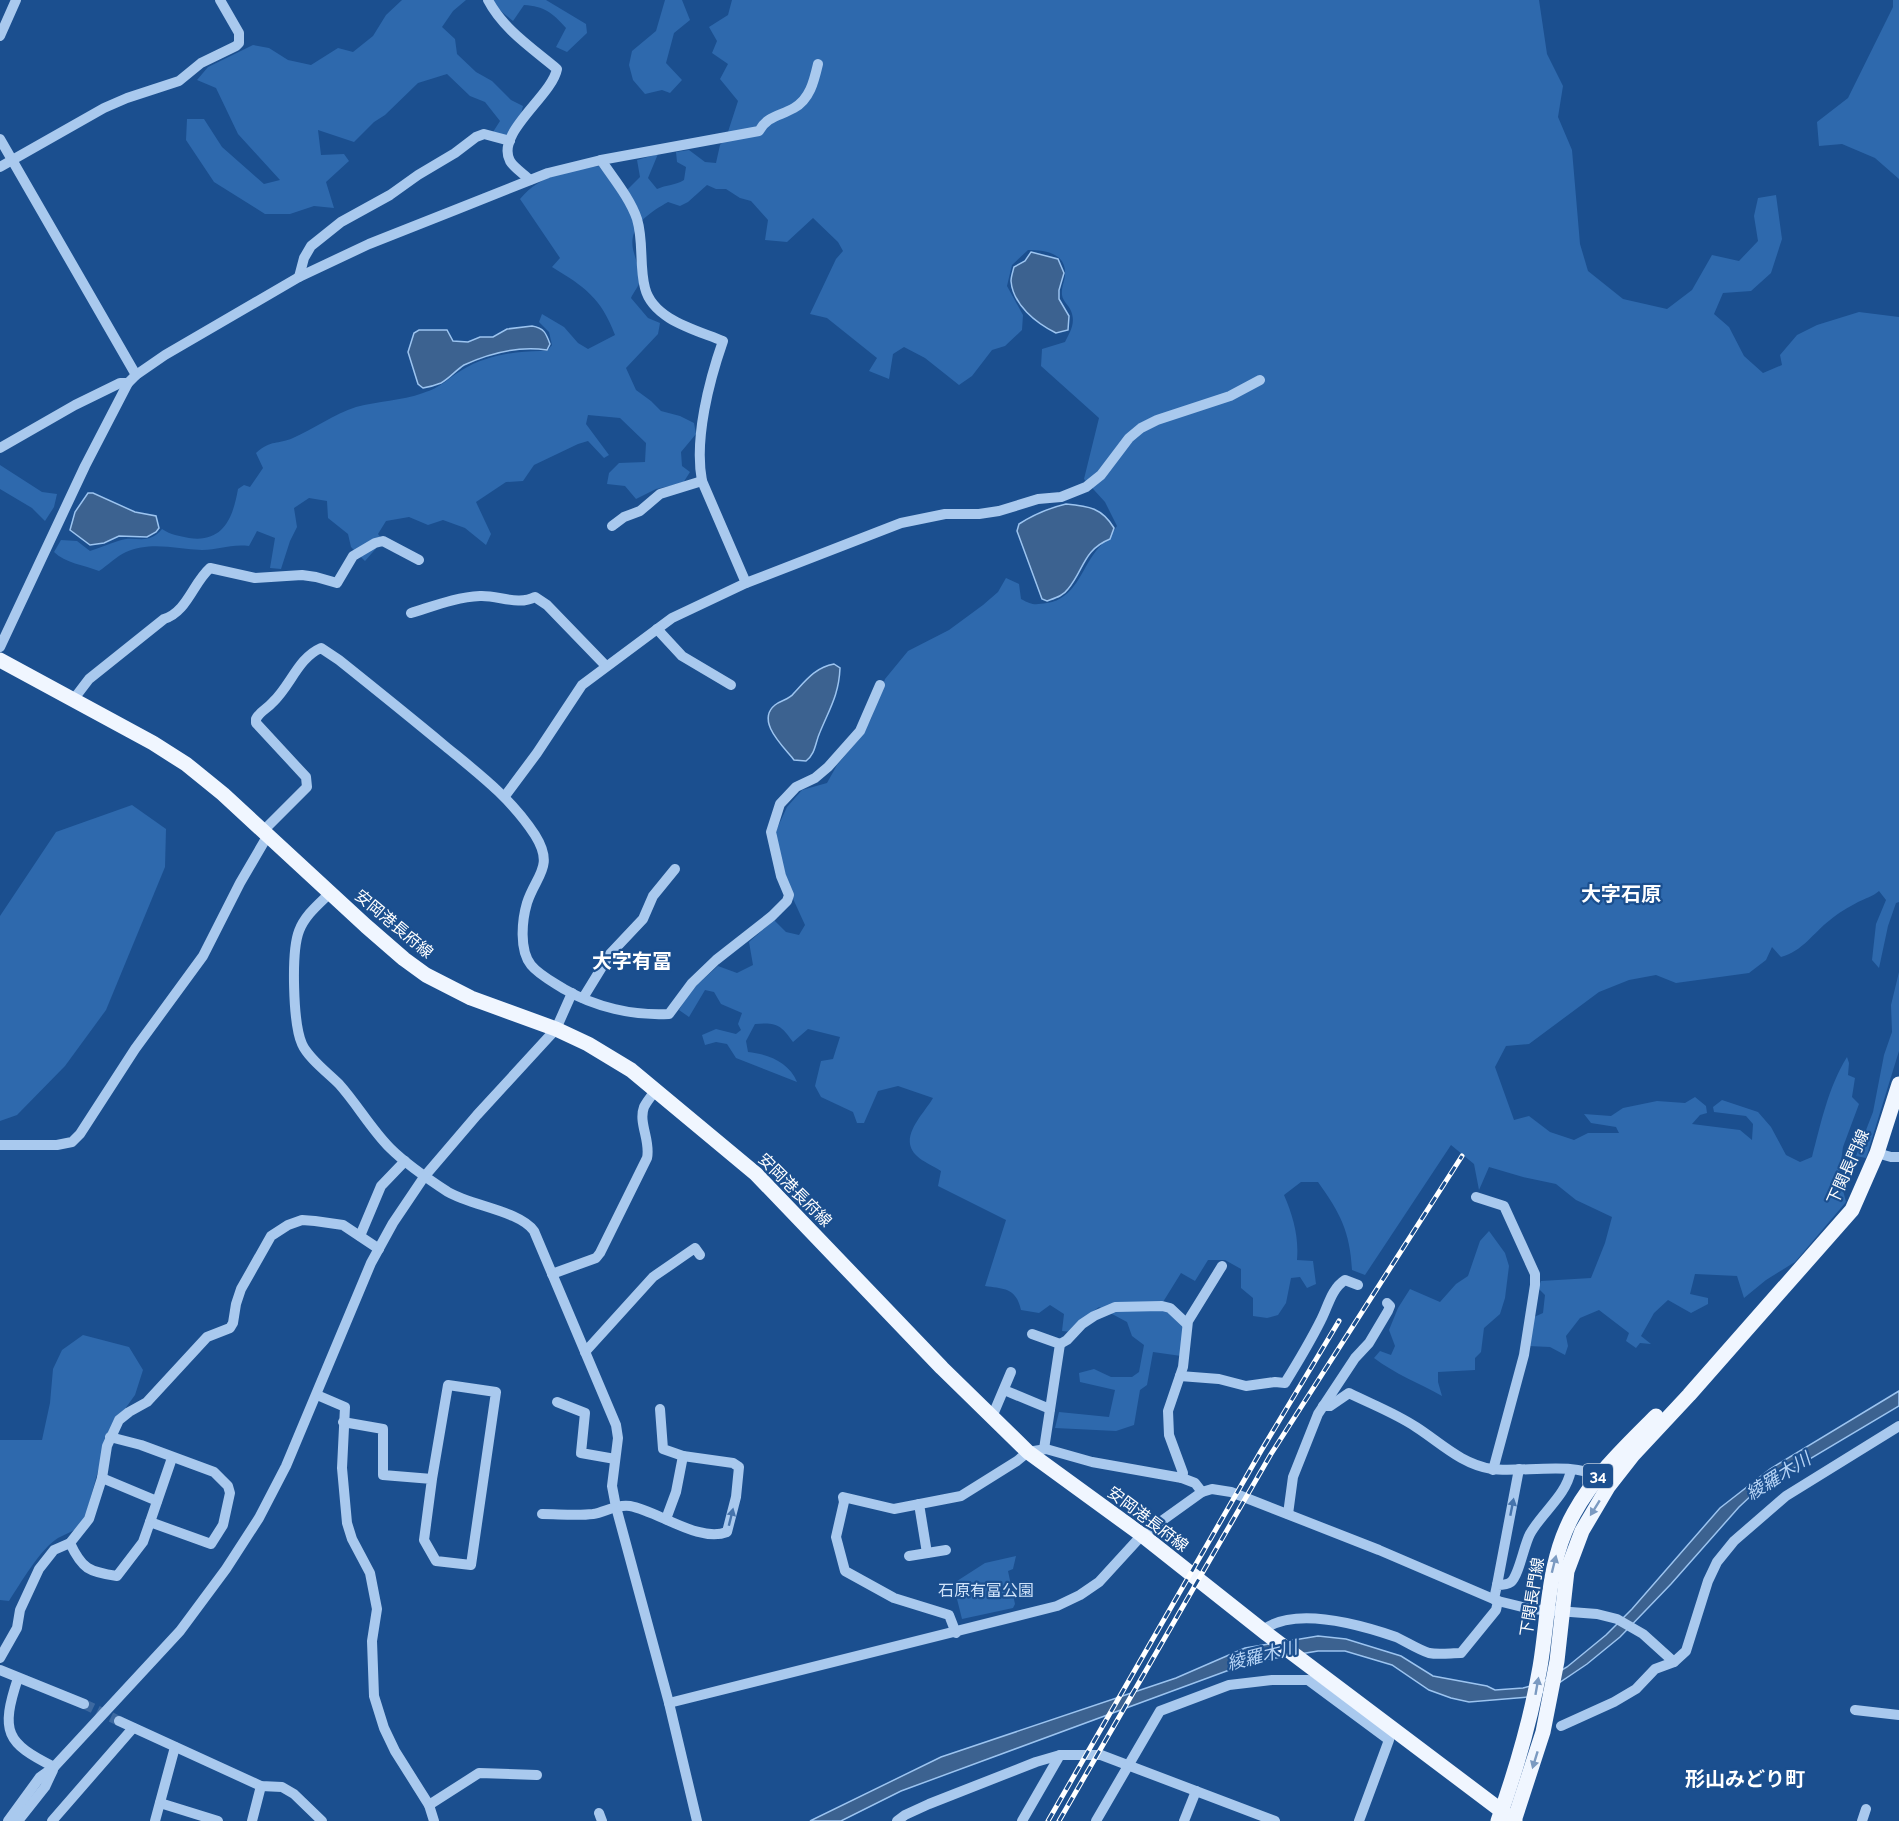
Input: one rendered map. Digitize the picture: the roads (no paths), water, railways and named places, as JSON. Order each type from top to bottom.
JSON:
[{"type":"main road","name":"安岡港長府線","points":[[0,660],[153,743],[186,764],[223,794],[404,959],[426,975],[471,998],[556,1029],[588,1044],[631,1070],[756,1174],[992,1417],[1265,1632],[1509,1819]]},
{"type":"main road","name":"下関長門線","points":[[1509,1819],[1512,1784],[1533,1709],[1554,1612],[1573,1552],[1593,1510],[1633,1455],[1852,1210],[1877,1154],[1899,1084]]},
{"type":"main road","name":"下関長門線","points":[[1509,1819],[1537,1754],[1549,1703],[1557,1660],[1553,1567],[1564,1532],[1573,1513],[1597,1477],[1624,1448],[1740,1335]]},
{"type":"street","points":[[0,36],[16,0]]},
{"type":"street","points":[[0,167],[104,108],[179,81],[201,63],[236,46],[240,39],[239,33],[220,0]]},
{"type":"street","points":[[488,0],[498,17],[557,69],[555,78],[521,121],[507,148],[509,159],[530,180]]},
{"type":"street","points":[[0,448],[75,405],[132,379],[165,355],[299,277],[369,244],[530,180],[601,160],[759,131],[770,118],[795,108],[812,87],[818,64]]},
{"type":"street","points":[[299,277],[304,258],[311,246],[341,222],[390,195],[476,137],[484,134],[510,141]]},
{"type":"street","points":[[0,139],[132,379]]},
{"type":"street","points":[[601,160],[628,201],[636,219],[640,235],[645,290],[652,302],[662,314],[723,341],[707,390],[699,467],[702,481],[746,583]]},
{"type":"street","points":[[0,647],[85,466],[132,379]]},
{"type":"street","points":[[505,796],[582,685],[672,618],[746,583],[901,523],[945,514],[979,514],[999,511],[1038,499],[1061,498],[1086,487],[1101,476],[1129,438],[1141,429],[1157,420],[1230,396],[1260,380]]},
{"type":"street","points":[[612,526],[624,517],[640,511],[660,494],[702,481]]},
{"type":"street","points":[[73,700],[89,679],[164,619],[171,617],[210,568],[255,578],[302,575],[337,583],[353,556],[378,541],[383,541],[419,560]]},
{"type":"street","points":[[411,613],[465,597],[483,596],[528,601],[535,597],[547,605],[606,666]]},
{"type":"street","points":[[657,629],[682,656],[730,685]]},
{"type":"street","points":[[0,1145],[57,1145],[72,1142],[80,1134],[135,1049],[203,956],[265,833],[307,787],[306,777],[256,723],[256,719],[259,713],[274,702],[311,652],[321,648],[339,660],[505,796],[536,837],[543,850],[544,862],[542,873],[527,903],[524,951],[530,964],[542,975],[572,993],[620,1011],[669,1014],[685,990],[716,960],[772,916],[787,900],[789,895],[781,876],[771,832],[780,804],[796,787],[815,778],[828,767],[860,731],[879,685]]},
{"type":"street","points":[[584,998],[602,966],[618,944],[643,919],[653,896],[675,870]]},
{"type":"street","points":[[330,893],[306,917],[296,940],[293,966],[301,1043],[344,1089],[389,1148],[424,1177],[451,1194],[529,1223],[534,1231],[616,1425],[618,1438],[612,1486],[616,1507],[669,1703],[697,1821]]},
{"type":"street","points":[[8,1821],[40,1777],[54,1767],[174,1637],[209,1594],[242,1545],[273,1491],[317,1395],[379,1248],[393,1223],[424,1177],[556,1029],[572,993]]},
{"type":"street","points":[[552,1275],[596,1258],[600,1253],[647,1158],[649,1151],[643,1116],[646,1104],[656,1090]]},
{"type":"street","points":[[1877,1154],[1899,1157]]},
{"type":"street","points":[[360,1236],[381,1186],[405,1161]]},
{"type":"street","points":[[1476,1197],[1504,1206],[1535,1274],[1524,1356],[1493,1470]]},
{"type":"street","points":[[0,1658],[17,1628],[20,1610],[39,1569],[54,1550],[70,1543],[89,1519],[102,1478],[110,1437],[119,1420],[147,1402],[207,1337],[230,1328],[241,1289],[271,1236],[278,1230],[302,1220],[315,1221],[343,1225],[379,1248]]},
{"type":"street","points":[[585,1352],[653,1276],[695,1248],[700,1255]]},
{"type":"street","points":[[1182,1478],[1183,1473],[1167,1423],[1173,1394],[1183,1366],[1187,1324],[1222,1266]]},
{"type":"street","points":[[1180,1376],[1219,1379],[1246,1386],[1285,1383],[1323,1318],[1339,1283],[1345,1280],[1358,1285]]},
{"type":"street","points":[[1288,1514],[1293,1477],[1318,1414],[1355,1358],[1369,1343],[1388,1311],[1390,1306],[1387,1303]]},
{"type":"street","points":[[956,1633],[949,1615],[894,1598],[845,1570],[836,1537],[844,1502],[843,1497],[894,1509],[961,1496],[1036,1450],[1050,1408],[1060,1344],[1088,1320],[1115,1307],[1162,1306],[1170,1308],[1187,1324]]},
{"type":"street","points":[[1032,1334],[1060,1344]]},
{"type":"street","points":[[992,1417],[1011,1372]]},
{"type":"street","points":[[448,1385],[496,1392],[471,1565],[436,1562],[423,1540],[432,1479],[448,1385]]},
{"type":"street","points":[[1004,1390],[1050,1408]]},
{"type":"street","points":[[1323,1406],[1330,1406],[1349,1393],[1415,1426],[1457,1457],[1493,1470],[1571,1470],[1592,1473],[1597,1477]]},
{"type":"street","points":[[317,1395],[345,1407],[342,1468],[347,1523],[352,1539],[370,1573],[377,1610],[372,1641],[374,1696],[384,1728],[395,1751],[429,1805],[434,1821]]},
{"type":"street","points":[[557,1401],[585,1413],[581,1453],[615,1460]]},
{"type":"street","points":[[542,1514],[563,1509],[593,1514],[616,1507],[629,1506],[677,1526],[700,1532],[722,1534],[727,1532],[736,1497],[739,1467],[733,1463],[683,1456],[663,1449],[660,1409]]},
{"type":"street","points":[[343,1422],[383,1429],[383,1475],[432,1479]]},
{"type":"street","points":[[1561,1726],[1614,1702],[1636,1689],[1655,1669],[1674,1662],[1686,1652],[1707,1581],[1717,1562],[1734,1541],[1786,1496],[1899,1426]]},
{"type":"street","points":[[110,1437],[141,1445],[214,1472],[228,1486],[230,1493],[223,1525],[211,1544],[150,1522]]},
{"type":"street","points":[[1036,1450],[1182,1478],[1196,1483],[1202,1492]]},
{"type":"street","points":[[666,1520],[676,1492],[683,1456]]},
{"type":"street","points":[[70,1543],[78,1562],[101,1574],[117,1576],[143,1542],[172,1458]]},
{"type":"street","points":[[1265,1632],[1272,1623],[1282,1620],[1332,1621],[1391,1636],[1432,1654],[1461,1653],[1496,1610],[1497,1585],[1519,1469]]},
{"type":"street","points":[[1497,1585],[1506,1585],[1511,1582],[1530,1534],[1564,1491],[1571,1470]]},
{"type":"street","points":[[102,1478],[157,1501]]},
{"type":"street","points":[[669,1703],[1057,1606],[1080,1595],[1107,1575],[1142,1535],[1202,1492],[1212,1489],[1222,1489],[1288,1514],[1496,1600],[1554,1612],[1606,1615],[1630,1624],[1674,1662]]},
{"type":"street","points":[[919,1504],[927,1553]]},
{"type":"street","points":[[909,1556],[946,1550]]},
{"type":"street","points":[[0,1670],[84,1704]]},
{"type":"street","points":[[18,1678],[4,1706],[2,1718],[4,1730],[10,1741],[23,1752],[54,1767]]},
{"type":"street","points":[[1096,1821],[1160,1711],[1229,1685],[1272,1680],[1308,1680],[1389,1740],[1359,1821]]},
{"type":"street","points":[[1855,1710],[1899,1714]]},
{"type":"street","points":[[119,1721],[261,1786],[282,1787],[294,1794],[322,1821]]},
{"type":"street","points":[[52,1821],[133,1728]]},
{"type":"street","points":[[155,1821],[175,1747]]},
{"type":"street","points":[[1022,1821],[1060,1755]]},
{"type":"street","points":[[897,1821],[904,1815],[969,1788],[1060,1755],[1101,1755],[1275,1821]]},
{"type":"street","points":[[18,1821],[45,1787],[54,1767]]},
{"type":"street","points":[[429,1805],[479,1773],[537,1775]]},
{"type":"street","points":[[252,1821],[261,1786]]},
{"type":"street","points":[[1184,1821],[1196,1791]]},
{"type":"street","points":[[160,1803],[218,1821]]},
{"type":"street","points":[[1862,1821],[1866,1809]]},
{"type":"water","points":[[1031,252],[1058,259],[1064,273],[1059,299],[1069,316],[1068,330],[1056,333],[1048,329],[1027,312],[1016,298],[1011,281],[1014,267],[1025,261]]},
{"type":"water","points":[[532,326],[546,334],[550,344],[547,350],[526,349],[494,354],[464,365],[441,383],[423,388],[418,384],[408,352],[414,333],[419,330],[447,330],[453,341],[468,342],[480,337],[493,337],[507,329]]},
{"type":"water","points":[[88,493],[93,493],[135,512],[156,516],[159,528],[147,537],[119,536],[104,543],[90,545],[70,530],[75,512]]},
{"type":"water","points":[[1066,504],[1100,512],[1114,528],[1110,539],[1089,555],[1066,591],[1047,601],[1042,599],[1017,531],[1019,524],[1047,510]]},
{"type":"water","points":[[834,664],[840,668],[838,686],[814,751],[806,761],[794,760],[773,734],[768,719],[770,711],[775,705],[792,695],[817,671]]},
{"type":"water","name":"綾羅木川","points":[[1899,1391],[1899,1406],[1756,1491],[1620,1637],[1587,1664],[1547,1691],[1528,1697],[1469,1702],[1429,1690],[1392,1665],[1345,1651],[1318,1651],[1251,1662],[901,1791],[841,1821],[810,1821],[941,1757],[1176,1678],[1245,1648],[1318,1636],[1346,1639],[1401,1656],[1433,1676],[1487,1686],[1495,1690],[1523,1688],[1541,1683],[1567,1667],[1606,1635],[1632,1609],[1720,1508],[1770,1469]]},
{"type":"tunnel","points":[[84,1704],[119,1721]]},
{"type":"railway","points":[[1059,1821],[1271,1454],[1462,1156]]},
{"type":"railway","points":[[1048,1821],[1261,1451],[1339,1321]]},
{"type":"district","name":"大字石原","points":[[1621,894]]},
{"type":"district","name":"大字有冨","points":[[632,961]]},
{"type":"district","name":"形山みどり町","points":[[1745,1779]]},
{"type":"park label","name":"石原有富公園","points":[[986,1590]]}]
